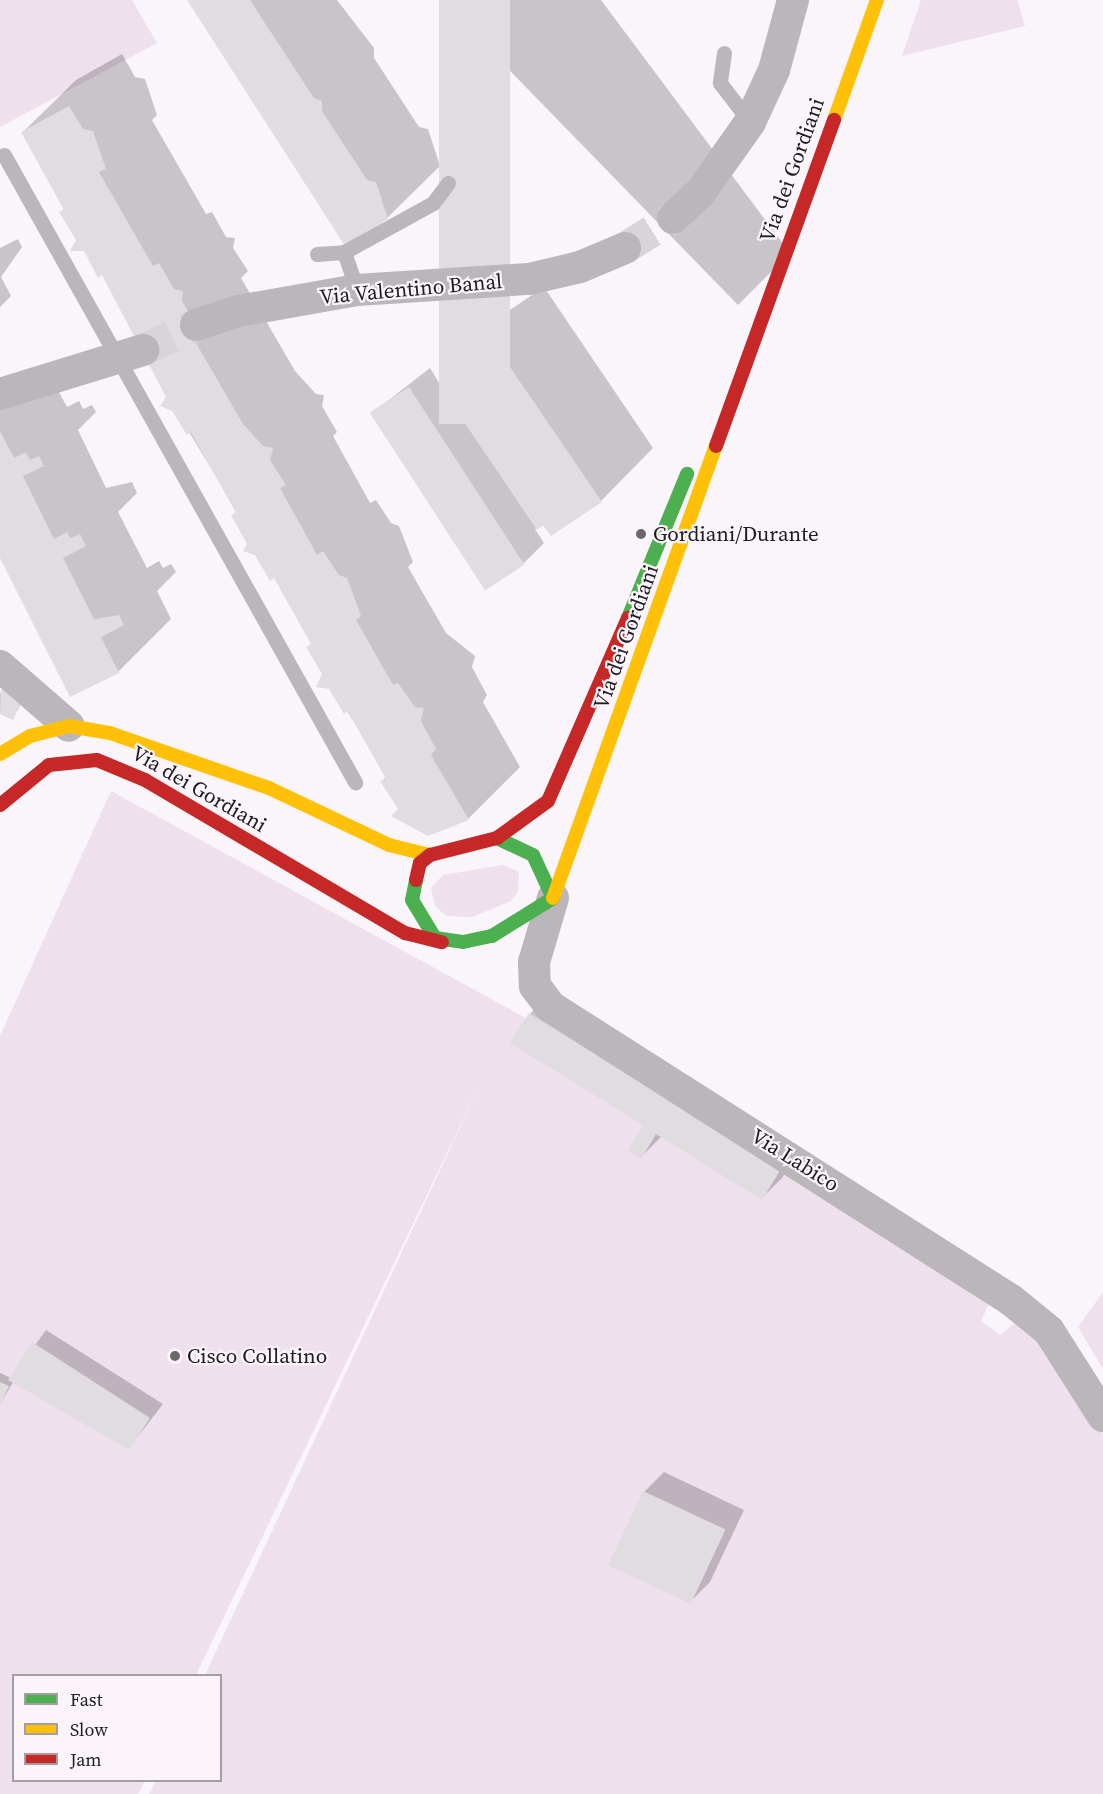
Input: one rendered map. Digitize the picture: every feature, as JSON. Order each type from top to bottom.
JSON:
[{"type":"street","points":[[673,218],[714,161],[750,122],[774,70],[793,0]]},
{"type":"street","name":"Via dei Gordiani","points":[[552,897],[734,389],[878,0]]},
{"type":"street","name":"Via Valentino Banal","points":[[196,325],[249,308],[357,290],[520,280],[604,253]]},
{"type":"street","points":[[0,394],[129,355]]},
{"type":"street","name":"Via dei Gordiani","points":[[497,838],[548,801],[564,773],[655,543],[734,389]]},
{"type":"street","points":[[0,666],[69,726]]},
{"type":"street","name":"Via dei Gordiani","points":[[0,754],[30,736],[69,726],[110,733],[218,770],[389,844],[430,855]]},
{"type":"street","name":"Via dei Gordiani","points":[[0,806],[17,786],[49,765],[97,760],[145,780],[405,933],[442,942]]},
{"type":"street","points":[[497,838],[533,855],[552,897],[501,933],[442,942],[425,929],[412,900],[414,874],[430,855],[497,838]]},
{"type":"street","name":"Via Labico","points":[[552,897],[534,962],[536,986],[551,1007],[1011,1300],[1049,1331],[1103,1416]]},
{"type":"lane","points":[[724,53],[720,82],[750,122]]},
{"type":"lane","points":[[4,155],[129,355],[355,782]]},
{"type":"lane","points":[[317,254],[344,252],[434,202],[448,183]]},
{"type":"lane","points":[[344,252],[357,290]]},
{"type":"shaded area","points":[[0,0],[132,0],[157,43],[0,127]]},
{"type":"shaded area","points":[[921,0],[1017,0],[1025,26],[902,56]]},
{"type":"shaded area","points":[[111,791],[515,1012],[794,1176],[990,1302],[981,1321],[1000,1335],[1016,1322],[1048,1348],[1103,1435],[1103,1794],[149,1794],[155,1782],[222,1782],[222,1674],[205,1674],[483,1078],[196,1674],[12,1674],[12,1782],[144,1782],[138,1794],[0,1794],[0,1036]]},
{"type":"shaded area","points":[[503,865],[519,872],[518,891],[511,901],[472,917],[446,916],[435,906],[431,888],[443,875]]},
{"type":"shaded area","points":[[1103,1292],[1103,1369],[1078,1327]]},
{"type":"building","points":[[187,0],[250,0],[314,98],[322,101],[322,111],[367,180],[376,182],[388,219],[345,246]]},
{"type":"building","points":[[439,0],[510,0],[510,424],[439,424]]},
{"type":"building","points":[[69,106],[83,129],[93,131],[106,169],[99,172],[153,266],[159,263],[174,289],[183,291],[182,301],[196,325],[189,331],[243,424],[263,446],[273,448],[270,460],[286,485],[280,488],[317,555],[323,551],[339,575],[347,578],[361,616],[356,620],[393,685],[398,683],[415,707],[424,708],[421,721],[436,749],[431,755],[469,820],[428,836],[391,816],[398,809],[380,781],[386,779],[348,711],[344,714],[329,689],[316,687],[322,674],[306,647],[311,644],[274,578],[270,581],[255,555],[243,551],[247,544],[231,515],[236,513],[191,432],[187,435],[172,411],[160,406],[166,397],[102,275],[98,278],[84,251],[70,251],[76,240],[59,212],[64,210],[21,132]]},
{"type":"building","points":[[491,339],[602,502],[551,536],[543,525],[537,530],[439,385],[446,381],[441,372]]},
{"type":"building","points":[[409,387],[524,565],[485,590],[370,413]]},
{"type":"building","points":[[0,431],[14,458],[26,452],[30,460],[39,456],[44,466],[23,476],[54,539],[67,532],[70,538],[80,534],[86,546],[63,558],[94,619],[119,615],[124,625],[101,637],[119,673],[70,697],[0,558]]},
{"type":"building","points":[[1,689],[23,699],[13,720],[0,714]]},
{"type":"building","points":[[529,1013],[781,1169],[762,1200],[656,1134],[641,1159],[628,1150],[643,1125],[510,1043]]},
{"type":"building","points":[[32,1342],[150,1418],[129,1450],[8,1380]]},
{"type":"building","points":[[0,1382],[9,1386],[0,1406]]},
{"type":"building","points":[[643,1491],[725,1529],[691,1604],[608,1565]]},
{"type":"tunnel","points":[[625,248],[673,218]]},
{"type":"tunnel","points":[[143,350],[196,325]]},
{"type":"traffic: fast","points":[[628,618],[687,474]]},
{"type":"traffic: fast","points":[[416,880],[412,900],[435,938],[463,942],[492,936],[553,898],[533,855],[497,838]]},
{"type":"traffic: slow","points":[[834,120],[877,0]]},
{"type":"traffic: slow","points":[[553,898],[716,446]]},
{"type":"traffic: slow","points":[[0,754],[30,736],[69,726],[110,733],[269,788],[389,845],[430,855]]},
{"type":"traffic: jam","points":[[716,446],[834,120]]},
{"type":"traffic: jam","points":[[497,838],[548,801],[628,618]]},
{"type":"traffic: jam","points":[[0,805],[49,765],[97,760],[145,780],[405,933],[442,942]]},
{"type":"traffic: jam","points":[[416,880],[420,863],[430,855],[497,838]]},
{"type":"place","name":"Gordiani/Durante","points":[[641,534]]},
{"type":"place","name":"Cisco Collatino","points":[[175,1356]]}]
